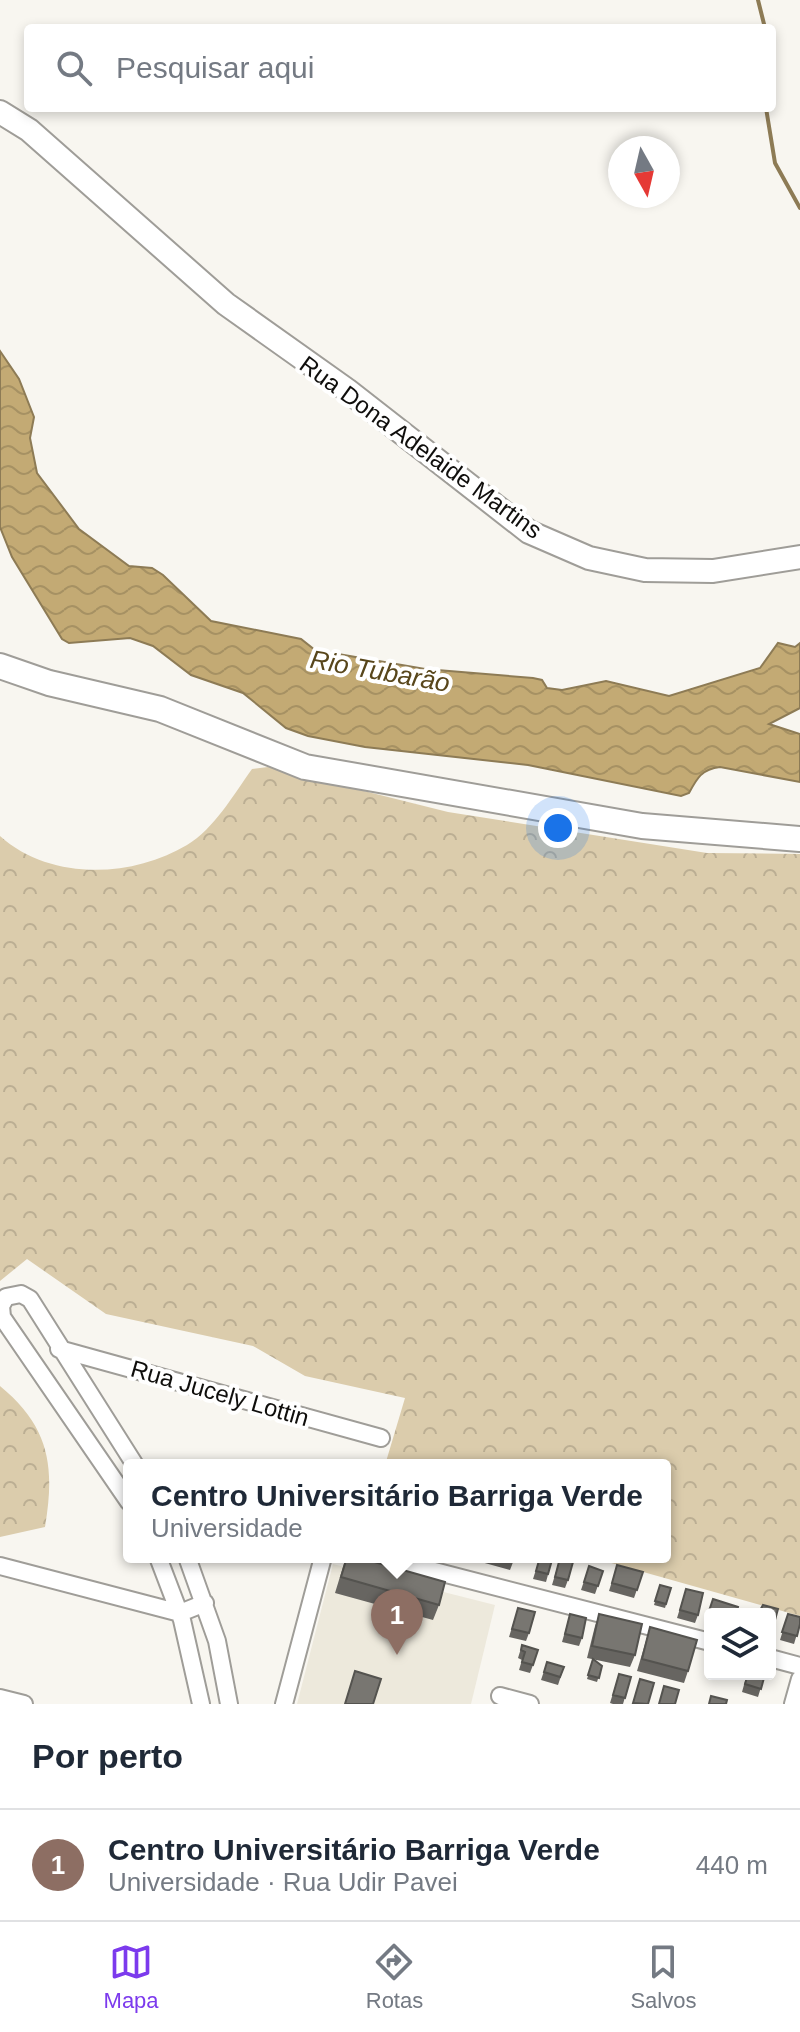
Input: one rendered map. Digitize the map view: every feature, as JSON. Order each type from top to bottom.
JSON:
[{"type":"main road","points":[[0,666],[49,683],[160,709],[305,767],[642,826],[800,839]]},
{"type":"street","name":"Rua Dona Adelaide Martins","points":[[0,112],[29,130],[250,323],[384,418],[505,515],[560,547],[619,566],[675,572],[713,571],[800,557]]},
{"type":"street","points":[[123,1493],[2,1317],[1,1306],[6,1297],[16,1293],[30,1299],[131,1459]]},
{"type":"street","name":"Rua Jucely Lottin","points":[[59,1349],[381,1438]]},
{"type":"street","points":[[160,1563],[180,1613],[201,1704]]},
{"type":"street","points":[[189,1563],[205,1603],[229,1704]]},
{"type":"street","points":[[284,1704],[321,1563]]},
{"type":"street","points":[[403,1563],[704,1640]]},
{"type":"street","points":[[0,1566],[180,1613],[205,1603]]},
{"type":"street","points":[[776,1660],[800,1666]]},
{"type":"street","points":[[793,1704],[800,1679]]},
{"type":"street","points":[[500,1696],[530,1704]]},
{"type":"street","points":[[0,1698],[24,1704]]},
{"type":"shaded area","points":[[333,1564],[495,1605],[471,1704],[297,1704]]},
{"type":"green space","points":[[268,767],[448,812],[707,853],[800,854],[800,1616],[611,1563],[671,1563],[671,1459],[387,1459],[405,1398],[305,1376],[253,1346],[106,1314],[27,1259],[0,1281],[0,836],[20,851],[43,861],[92,870],[117,869],[142,864],[187,845],[206,830],[252,769]]},
{"type":"green space","points":[[0,1386],[17,1401],[39,1433],[45,1449],[49,1485],[45,1527],[0,1537]]},
{"type":"water","name":"Rio Tubarão","points":[[0,351],[19,379],[34,417],[30,438],[37,473],[79,529],[129,566],[152,568],[163,575],[211,621],[301,639],[315,650],[425,669],[533,678],[542,680],[547,688],[562,690],[606,681],[669,696],[760,668],[778,643],[795,647],[800,643],[800,708],[769,724],[800,734],[800,782],[720,767],[704,772],[689,793],[681,796],[528,765],[365,747],[308,736],[286,728],[243,693],[191,675],[153,646],[130,638],[69,643],[62,639],[12,557],[0,527]]},
{"type":"building","points":[[345,1563],[378,1563],[445,1582],[439,1605],[341,1577]]},
{"type":"building","points":[[538,1563],[551,1563],[548,1574],[536,1571]]},
{"type":"building","points":[[559,1563],[573,1563],[568,1580],[555,1577]]},
{"type":"building","points":[[617,1565],[643,1572],[637,1590],[612,1583]]},
{"type":"building","points":[[589,1566],[603,1571],[598,1586],[584,1582]]},
{"type":"building","points":[[660,1585],[671,1588],[666,1604],[655,1601]]},
{"type":"building","points":[[686,1589],[703,1593],[698,1615],[680,1610]]},
{"type":"building","points":[[713,1599],[738,1607],[738,1608],[710,1608]]},
{"type":"building","points":[[518,1608],[535,1612],[529,1633],[512,1629]]},
{"type":"building","points":[[570,1614],[586,1618],[582,1638],[565,1634]]},
{"type":"building","points":[[599,1614],[642,1624],[635,1655],[592,1646]]},
{"type":"building","points":[[788,1614],[800,1617],[797,1636],[782,1632]]},
{"type":"building","points":[[650,1627],[697,1640],[688,1671],[642,1659]]},
{"type":"building","points":[[522,1645],[538,1650],[533,1665],[522,1662],[525,1652],[521,1650]]},
{"type":"building","points":[[593,1659],[602,1666],[599,1678],[588,1675]]},
{"type":"building","points":[[547,1662],[564,1667],[560,1677],[544,1672]]},
{"type":"building","points":[[355,1671],[381,1679],[373,1704],[345,1704]]},
{"type":"building","points":[[619,1674],[631,1677],[625,1698],[613,1695]]},
{"type":"building","points":[[640,1679],[654,1683],[648,1704],[633,1703]]},
{"type":"building","points":[[746,1680],[763,1680],[761,1689],[745,1684]]},
{"type":"building","points":[[664,1686],[679,1690],[675,1704],[659,1704]]},
{"type":"building","points":[[711,1696],[727,1700],[726,1704],[709,1704]]},
{"type":"waterway","points":[[758,0],[764,24]]},
{"type":"waterway","points":[[767,112],[775,163],[800,208]]},
{"type":"place","name":"Centro Universitário Barriga Verde","points":[[397,1655]]}]
